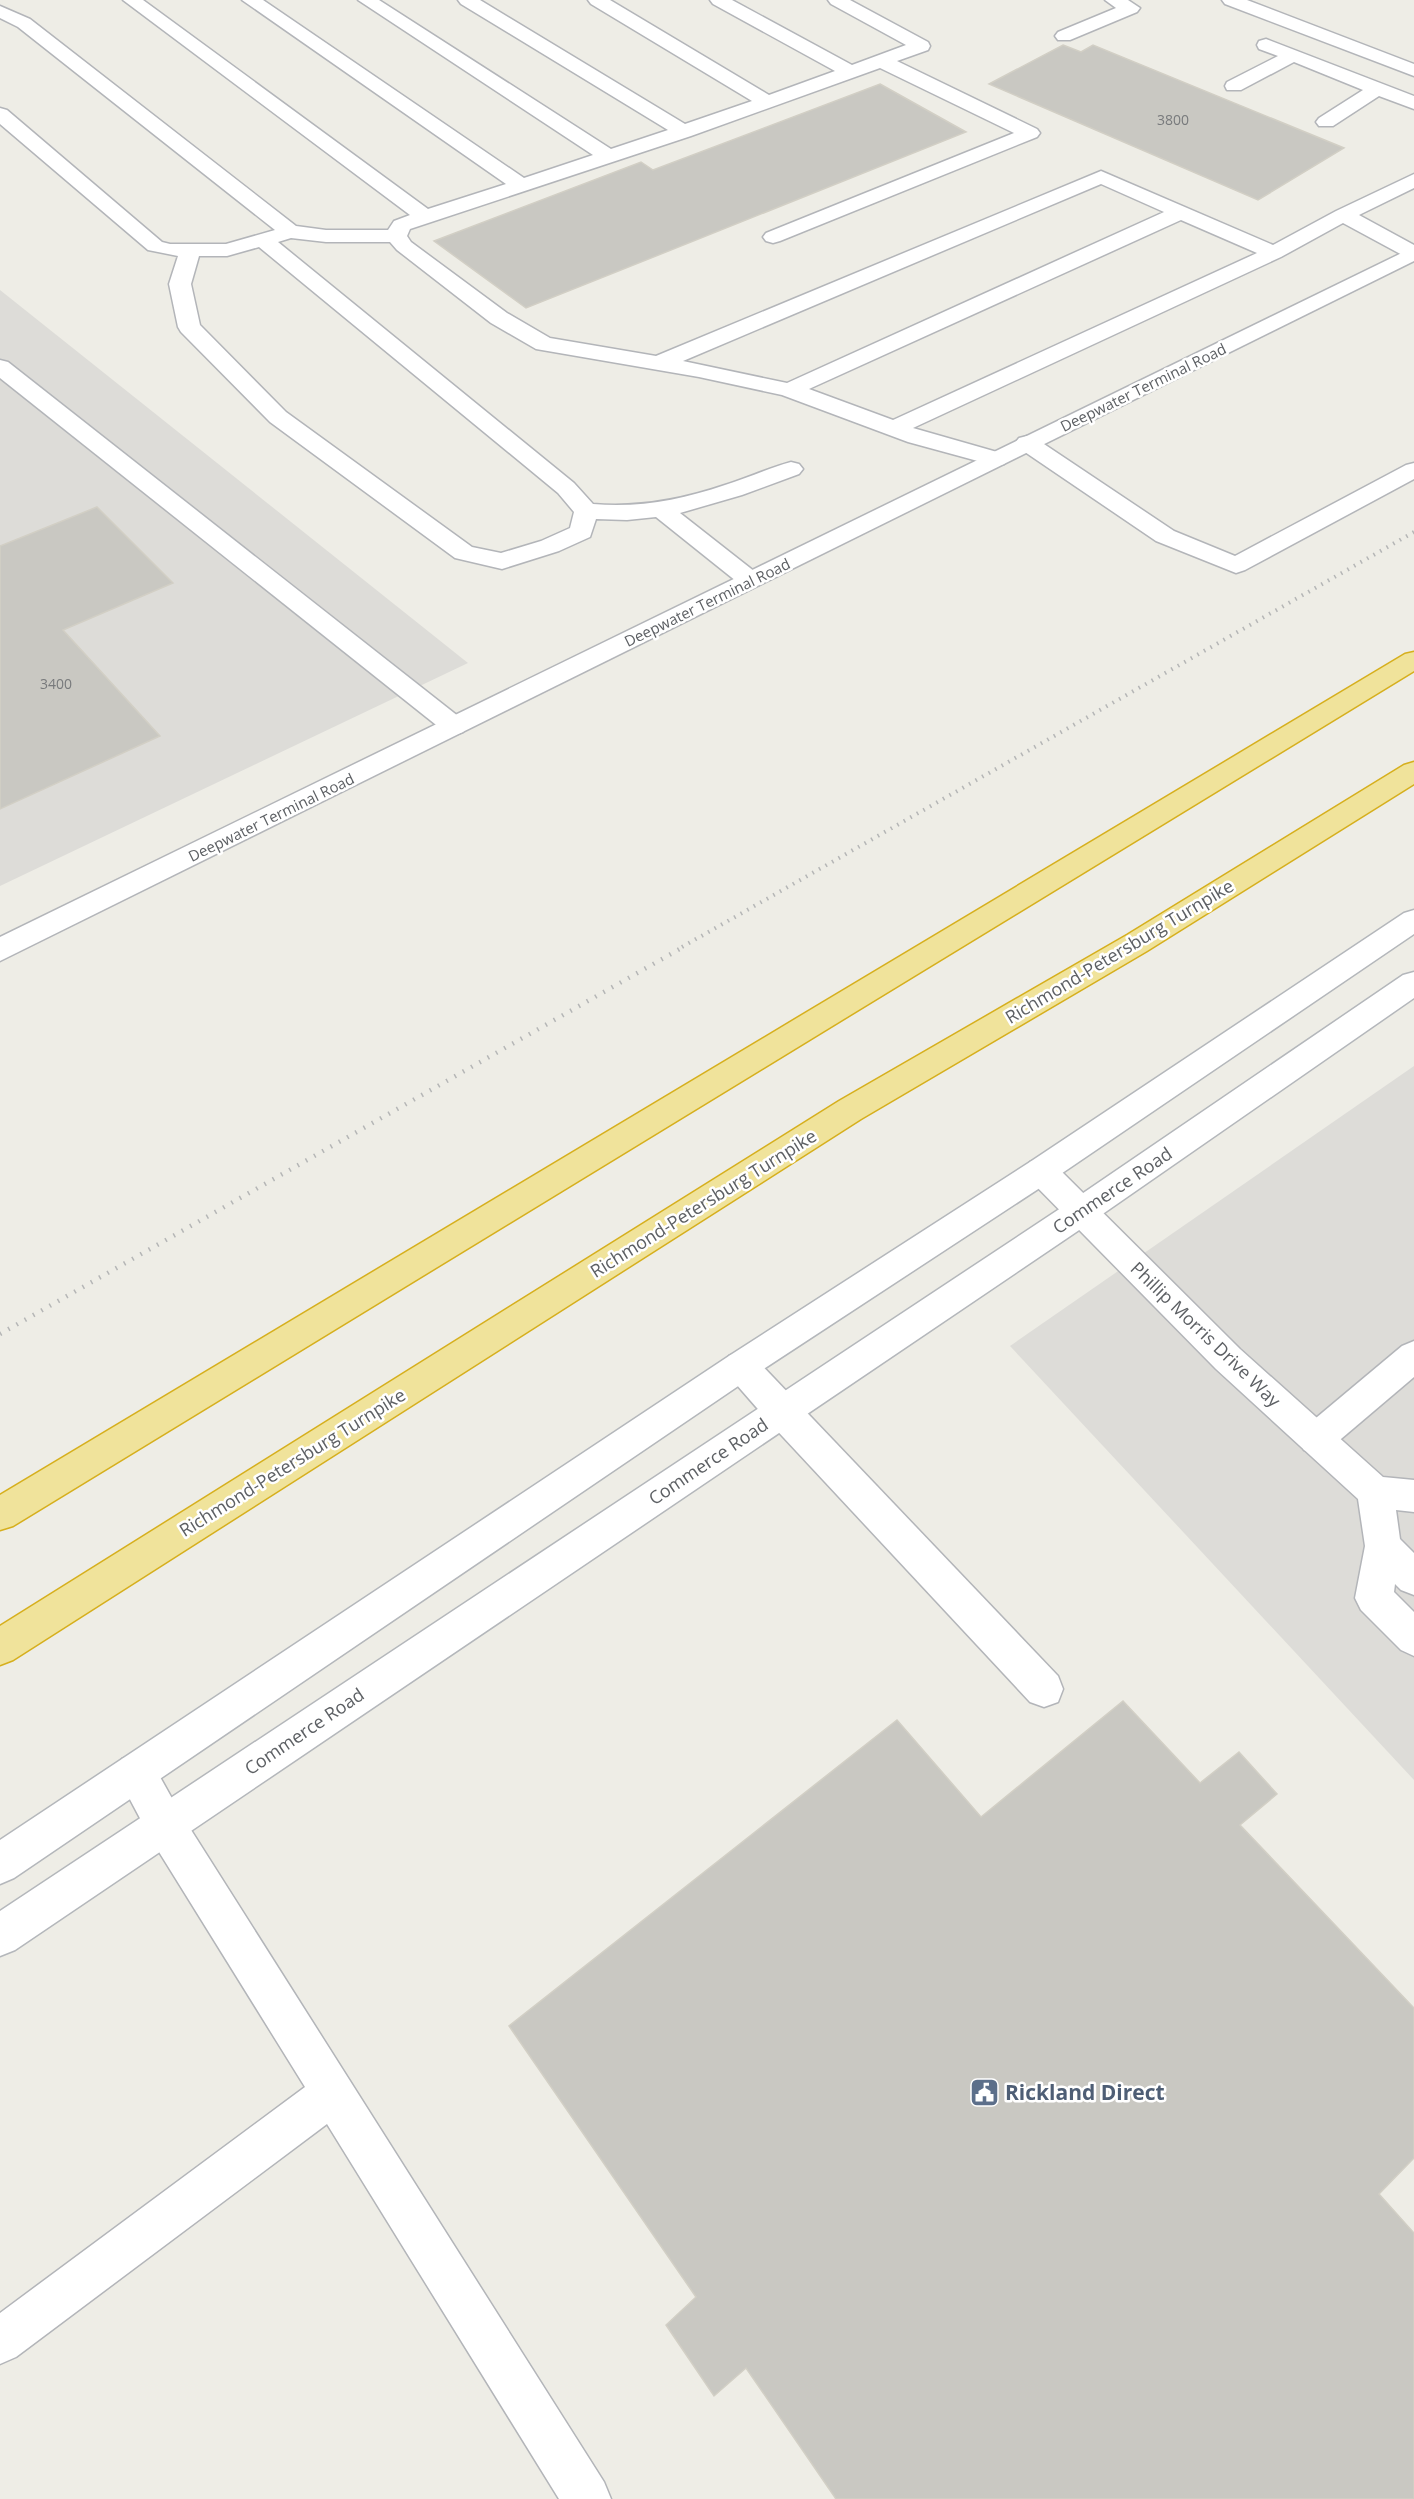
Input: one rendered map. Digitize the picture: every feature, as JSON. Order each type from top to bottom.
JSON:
[{"type":"highway","points":[[0,1514],[1414,660]]},
{"type":"highway","name":"Richmond-Petersburg Turnpike","points":[[0,1647],[850,1110],[1137,943],[1414,771]]},
{"type":"main road","points":[[132,0],[425,217]]},
{"type":"main road","points":[[251,0],[520,185]]},
{"type":"main road","points":[[367,0],[608,156]]},
{"type":"main road","points":[[467,0],[684,132]]},
{"type":"main road","points":[[597,0],[767,102]]},
{"type":"main road","points":[[719,0],[850,72]]},
{"type":"main road","points":[[1064,36],[1131,8],[1114,0]]},
{"type":"main road","points":[[1231,0],[1414,70]]},
{"type":"main road","points":[[396,237],[400,225],[684,132],[921,46],[846,2]]},
{"type":"main road","points":[[0,11],[24,23],[290,232]]},
{"type":"main road","points":[[1266,45],[1414,103]]},
{"type":"main road","points":[[1234,86],[1292,56]]},
{"type":"main road","points":[[773,237],[1030,132],[881,61]]},
{"type":"main road","points":[[1326,122],[1377,89]]},
{"type":"main road","points":[[0,114],[155,246],[169,250],[227,250],[290,232],[336,237],[396,237],[404,246],[499,318],[544,344],[658,363],[789,390],[895,428],[996,459]]},
{"type":"main road","points":[[658,363],[1101,177],[1274,253]]},
{"type":"main road","points":[[895,428],[1274,253],[1414,180]]},
{"type":"main road","points":[[789,390],[1182,212]]},
{"type":"main road","points":[[1343,215],[1414,253]]},
{"type":"main road","points":[[264,240],[566,488],[586,511],[633,513],[658,508],[732,492],[791,469]]},
{"type":"main road","points":[[190,251],[180,284],[189,327],[278,417],[464,553],[502,561],[550,546],[581,532],[586,511]]},
{"type":"main road","name":"Deepwater Terminal Road","points":[[0,951],[1414,253]]},
{"type":"main road","points":[[0,367],[454,726]]},
{"type":"main road","points":[[1027,443],[1165,536],[1236,565],[1414,470]]},
{"type":"main road","points":[[658,508],[750,580]]},
{"type":"main road","points":[[0,1864],[741,1366],[1041,1171],[1414,920]]},
{"type":"main road","name":"Commerce Road","points":[[0,1935],[1082,1211],[1414,983]]},
{"type":"main road","name":"Phillip Morris Drive Way","points":[[1041,1171],[1228,1359],[1375,1492]]},
{"type":"main road","points":[[1316,1439],[1414,1356]]},
{"type":"main road","points":[[741,1366],[1044,1689]]},
{"type":"main road","points":[[1414,1497],[1375,1492],[1383,1546],[1374,1598],[1414,1638]]},
{"type":"main road","points":[[1383,1546],[1414,1578]]},
{"type":"main road","points":[[136,1773],[165,1825],[587,2499]]},
{"type":"main road","points":[[0,2341],[334,2092]]},
{"type":"shaded area","points":[[0,290],[468,663],[0,886]]},
{"type":"shaded area","points":[[1414,1066],[1414,1780],[1010,1346]]},
{"type":"building","points":[[1063,45],[1081,52],[1093,45],[1344,148],[1258,200],[989,84]]},
{"type":"building","points":[[880,84],[966,132],[526,308],[434,241],[641,162],[653,170]]},
{"type":"building","points":[[97,507],[173,583],[63,630],[160,736],[0,809],[0,546]]},
{"type":"building","name":"Rickland Direct","points":[[1123,1701],[1200,1783],[1239,1752],[1277,1794],[1240,1825],[1414,2008],[1414,2158],[1379,2194],[1414,2233],[1414,2499],[836,2499],[746,2368],[714,2396],[666,2325],[696,2297],[509,2026],[897,1720],[981,1817]]},
{"type":"railway","points":[[682,947],[1414,532]]},
{"type":"railway","points":[[0,1334],[685,946]]},
{"type":"place","name":"Rickland Direct","points":[[984,2092]]}]
